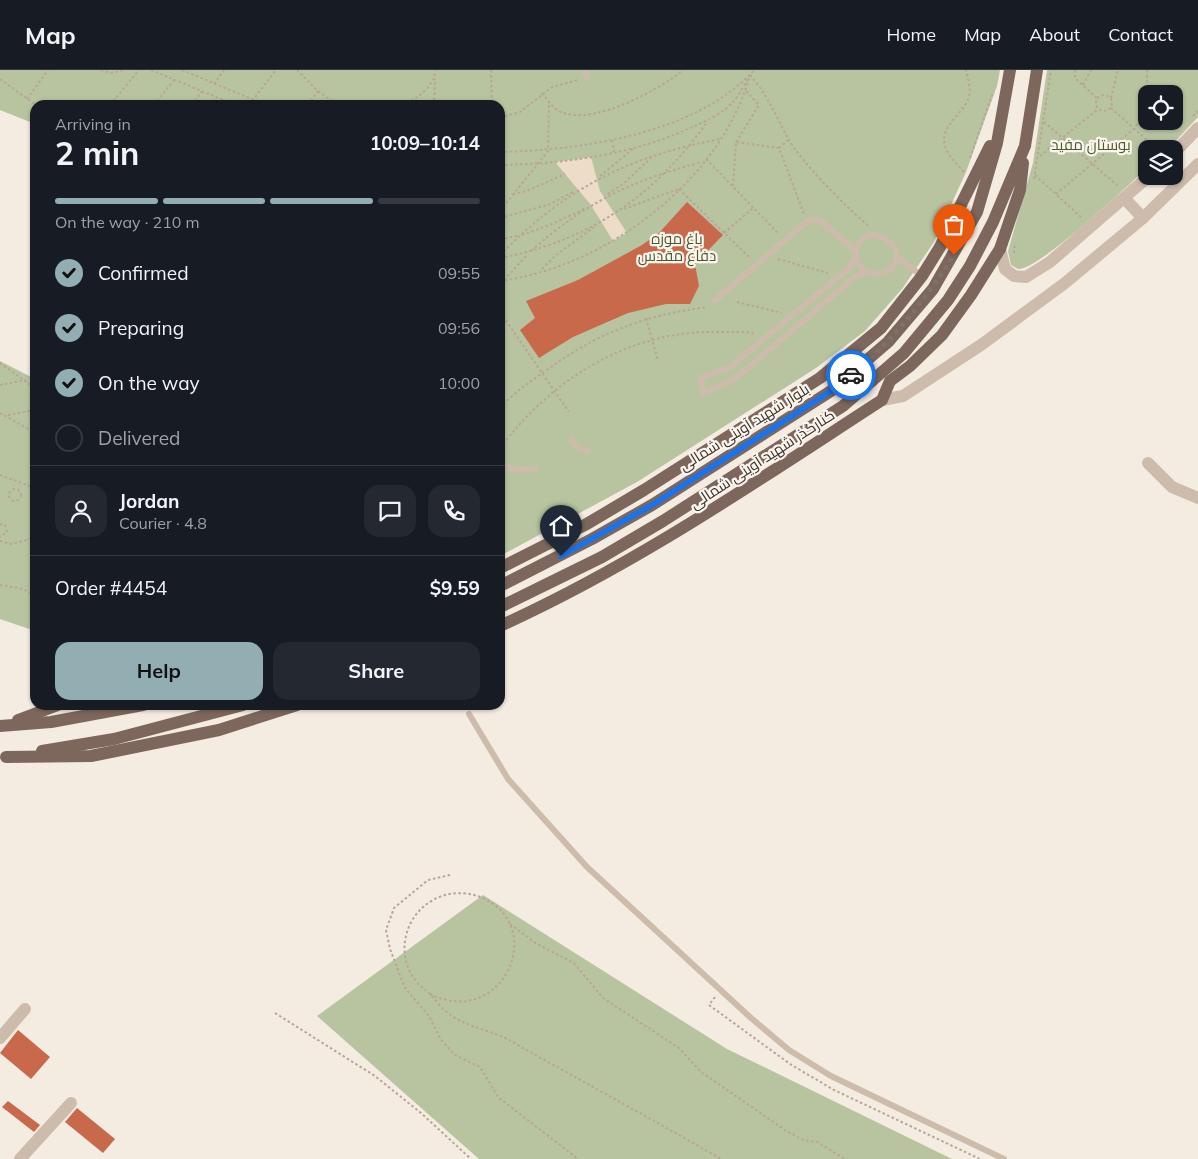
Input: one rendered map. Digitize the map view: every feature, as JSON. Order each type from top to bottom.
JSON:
[{"type":"main road","name":"بلوار شهید آوینی شمالی","points":[[505,584],[592,540],[652,505],[831,391],[861,367],[910,317],[933,289],[977,212],[997,143],[1010,70]]},
{"type":"main road","points":[[505,605],[602,557],[662,521],[843,406],[904,353],[932,323],[970,266],[993,222],[1025,146],[1037,70]]},
{"type":"main road","points":[[505,565],[584,525],[627,500],[820,378],[881,328],[922,276],[949,231],[999,126]]},
{"type":"main road","name":"کنارگذر شهید آوینی شمالی","points":[[505,624],[548,604],[673,536],[882,400],[890,381],[910,366],[942,335],[971,296],[1000,249],[1020,190],[1025,146]]},
{"type":"main road","points":[[3,725],[44,710]]},
{"type":"main road","points":[[3,725],[51,722],[116,710]]},
{"type":"main road","points":[[3,757],[114,739],[224,710]]},
{"type":"main road","points":[[3,757],[92,756],[219,730],[281,710]]},
{"type":"street","points":[[1183,144],[1198,128]]},
{"type":"street","points":[[882,400],[903,396],[981,344],[1065,283],[1144,218],[1195,169]]},
{"type":"street","points":[[1000,249],[1005,269],[1014,276],[1026,277],[1050,262],[1122,193],[1138,183]]},
{"type":"street","points":[[1122,193],[1144,218]]},
{"type":"street","points":[[1148,463],[1172,487],[1198,498]]},
{"type":"street","points":[[0,1038],[25,1009]]},
{"type":"street","points":[[20,1159],[71,1103]]},
{"type":"lane","points":[[585,70],[587,78]]},
{"type":"lane","points":[[714,301],[807,220],[815,218],[821,221],[856,254],[861,269],[867,272],[873,274],[886,272],[896,256]]},
{"type":"lane","points":[[867,272],[855,277],[736,378],[703,394],[701,378],[730,367],[848,269],[863,240],[875,235],[881,236],[892,243],[896,256],[922,276]]},
{"type":"lane","points":[[571,439],[576,447],[588,451]]},
{"type":"lane","points":[[505,466],[516,470],[536,469]]},
{"type":"lane","points":[[469,714],[508,779],[587,867],[751,1018],[790,1050],[831,1076],[1004,1159]]},
{"type":"path","points":[[27,99],[48,70]]},
{"type":"path","points":[[101,70],[111,73],[124,70]]},
{"type":"path","points":[[114,100],[139,70]]},
{"type":"path","points":[[151,70],[224,100]]},
{"type":"path","points":[[182,70],[253,100],[276,70]]},
{"type":"path","points":[[214,84],[224,70]]},
{"type":"path","points":[[297,70],[318,91],[331,100]]},
{"type":"path","points":[[434,100],[436,70]]},
{"type":"path","points":[[491,70],[492,100]]},
{"type":"path","points":[[542,93],[556,110],[564,114],[576,116],[601,112],[654,91],[683,70]]},
{"type":"path","points":[[505,165],[535,164],[614,152],[673,136],[708,120],[732,103],[754,70]]},
{"type":"path","points":[[966,70],[969,96],[966,104],[947,127],[944,141],[946,150],[964,172],[994,90]]},
{"type":"path","points":[[1033,183],[1039,156],[1051,70]]},
{"type":"path","points":[[1075,70],[1075,78],[1098,99],[1098,108]]},
{"type":"path","points":[[1083,85],[1091,70]]},
{"type":"path","points":[[1118,70],[1110,98],[1111,108],[1147,140]]},
{"type":"path","points":[[1147,70],[1147,85]]},
{"type":"path","points":[[505,280],[540,271],[572,260],[627,233],[680,189],[722,139],[743,101],[750,75]]},
{"type":"path","points":[[750,75],[764,92],[789,140],[812,169],[881,236]]},
{"type":"path","points":[[505,152],[548,151],[612,140],[668,124],[702,109],[750,75]]},
{"type":"path","points":[[411,100],[425,92],[435,76]]},
{"type":"path","points":[[505,116],[520,112],[542,93],[552,88],[587,78]]},
{"type":"path","points":[[0,79],[30,101]]},
{"type":"path","points":[[158,100],[175,79]]},
{"type":"path","points":[[195,100],[202,90]]},
{"type":"path","points":[[733,186],[736,142],[759,105],[746,90]]},
{"type":"path","points":[[312,100],[318,91]]},
{"type":"path","points":[[1098,99],[1104,96],[1110,98]]},
{"type":"path","points":[[505,204],[535,164],[548,151],[549,102]]},
{"type":"path","points":[[1039,156],[1098,108]]},
{"type":"path","points":[[1098,108],[1104,112],[1111,108]]},
{"type":"path","points":[[540,271],[576,239],[620,211],[667,172],[691,144],[708,120]]},
{"type":"path","points":[[1044,122],[1122,193]]},
{"type":"path","points":[[1056,194],[1134,129],[1138,123]]},
{"type":"path","points":[[505,217],[548,205],[597,179],[654,155],[691,144],[722,139]]},
{"type":"path","points":[[612,140],[614,152]]},
{"type":"path","points":[[736,142],[779,148],[789,140]]},
{"type":"path","points":[[597,179],[634,148]]},
{"type":"path","points":[[779,148],[807,220]]},
{"type":"path","points":[[505,279],[552,232],[623,184],[654,155]]},
{"type":"path","points":[[706,159],[784,240]]},
{"type":"path","points":[[604,197],[667,172],[703,162]]},
{"type":"path","points":[[513,194],[527,191],[565,174]]},
{"type":"path","points":[[1035,174],[1083,219]]},
{"type":"path","points":[[505,251],[519,236],[579,189]]},
{"type":"path","points":[[620,211],[680,189]]},
{"type":"path","points":[[680,189],[756,264]]},
{"type":"path","points":[[505,238],[519,236],[552,224],[591,205]]},
{"type":"path","points":[[724,233],[753,208]]},
{"type":"path","points":[[505,256],[529,253],[558,243],[602,222]]},
{"type":"path","points":[[1013,256],[1015,242]]},
{"type":"path","points":[[766,256],[839,276]]},
{"type":"path","points":[[505,403],[541,373],[588,342],[646,318],[712,306],[714,301]]},
{"type":"path","points":[[737,302],[792,315]]},
{"type":"path","points":[[646,318],[658,361]]},
{"type":"path","points":[[505,319],[569,412]]},
{"type":"path","points":[[505,442],[530,412],[554,390],[598,360],[617,351],[673,334],[710,331],[750,332],[767,336]]},
{"type":"path","points":[[0,363],[30,384]]},
{"type":"path","points":[[0,385],[26,380]]},
{"type":"path","points":[[8,416],[30,411]]},
{"type":"path","points":[[0,413],[30,430]]},
{"type":"path","points":[[0,475],[30,486]]},
{"type":"path","points":[[14,480],[14,489],[9,496],[16,501],[21,494],[14,489]]},
{"type":"path","points":[[0,524],[5,525],[7,532],[0,537]]},
{"type":"path","points":[[0,541],[10,544],[30,539]]},
{"type":"path","points":[[0,585],[23,589],[30,593]]},
{"type":"path","points":[[450,874],[428,880],[394,908],[386,930],[390,949],[405,988],[428,1016],[441,1040],[455,1055],[480,1067],[498,1097],[578,1159]]},
{"type":"path","points":[[721,1159],[619,1099],[504,1037],[472,1026],[448,1014],[416,981],[405,954],[409,926],[419,910],[443,895],[471,894],[496,907],[508,922],[537,944],[574,963],[603,998],[679,1048],[701,1072],[785,1130],[803,1140],[817,1142],[845,1159]]},
{"type":"path","points":[[430,994],[448,1001],[467,1002],[493,991],[506,977],[513,959],[514,940],[508,922]]},
{"type":"path","points":[[275,1013],[376,1076],[471,1159]]},
{"type":"green space","name":"باغ موزه دفاع مقدس","points":[[0,70],[1000,70],[997,86],[966,172],[934,242],[902,289],[865,331],[816,368],[637,482],[505,553],[505,100],[30,100],[30,122],[0,110]]},
{"type":"green space","name":"بوستان مفید","points":[[1047,70],[1198,70],[1198,117],[1176,140],[1138,140],[1138,176],[1062,243],[1029,266],[1018,269],[1011,265],[1008,251],[1033,163]]},
{"type":"green space","points":[[0,361],[30,376],[30,629],[0,619]]},
{"type":"green space","points":[[483,895],[727,1049],[952,1159],[479,1159],[317,1016]]},
{"type":"shaded area","points":[[591,157],[600,191],[627,233],[613,241],[591,205],[555,162]]},
{"type":"building","points":[[687,202],[723,235],[695,264],[699,286],[690,304],[666,304],[628,313],[573,337],[539,358],[520,330],[535,318],[526,301],[578,280],[642,245],[659,233]]},
{"type":"building","points":[[18,1030],[50,1057],[31,1079],[0,1053]]},
{"type":"building","points":[[8,1101],[40,1125],[34,1132],[2,1107]]},
{"type":"building","points":[[77,1108],[115,1139],[103,1153],[65,1122]]},
{"type":"way so far","points":[[851,375],[888,342],[910,317],[933,289],[954,255]]},
{"type":"route","points":[[561,556],[652,505],[831,391],[851,375]]}]
